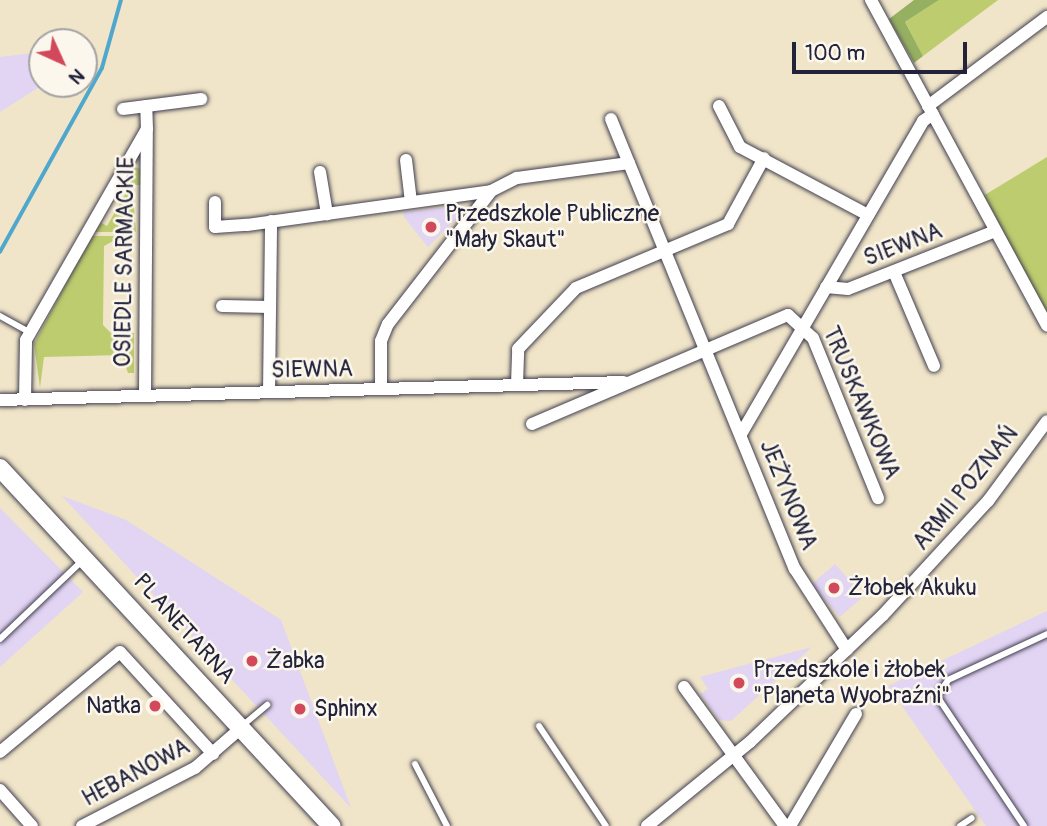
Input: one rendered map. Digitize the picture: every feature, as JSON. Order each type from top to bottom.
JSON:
[{"type":"street","points":[[871,0],[1047,326]]},
{"type":"street","points":[[741,434],[931,110],[1047,17]]},
{"type":"street","points":[[123,109],[201,99]]},
{"type":"street","name":"OSIEDLE SARMACKIE","points":[[145,395],[146,106]]},
{"type":"street","points":[[719,106],[736,144],[868,215]]},
{"type":"street","name":"JEŻYNOWA","points":[[611,119],[805,591],[847,649]]},
{"type":"street","name":"OSIEDLE SARMACKIE","points":[[25,400],[29,332],[147,129]]},
{"type":"street","points":[[517,384],[518,349],[576,288],[733,221],[765,158]]},
{"type":"street","points":[[406,160],[411,202]]},
{"type":"street","points":[[215,202],[215,227],[491,191],[517,178],[629,163]]},
{"type":"street","points":[[320,172],[327,214]]},
{"type":"street","points":[[381,389],[381,341],[388,324],[491,191]]},
{"type":"street","points":[[269,392],[271,221]]},
{"type":"street","name":"SIEWNA","points":[[826,286],[840,291],[995,231]]},
{"type":"street","points":[[894,272],[934,366]]},
{"type":"street","points":[[222,306],[270,307]]},
{"type":"street","name":"SIEWNA","points":[[532,424],[624,382],[783,316],[804,324]]},
{"type":"street","name":"TRUSKAWKOWA","points":[[804,324],[878,498]]},
{"type":"street","name":"SIEWNA","points":[[0,401],[624,382]]},
{"type":"street","name":"ARMII POZNAŃ","points":[[647,826],[734,755],[847,649],[965,527],[1047,421]]},
{"type":"street","name":"PLANETARNA","points":[[0,468],[331,826]]},
{"type":"street","points":[[0,752],[120,652],[213,754]]},
{"type":"street","points":[[684,687],[785,826]]},
{"type":"street","points":[[790,826],[856,714]]},
{"type":"street","name":"HEBANOWA","points":[[82,826],[213,754],[241,728]]},
{"type":"street","points":[[0,790],[32,826]]},
{"type":"lane","points":[[0,316],[29,332]]},
{"type":"lane","points":[[1,636],[85,558]]},
{"type":"lane","points":[[1024,826],[937,696],[948,680],[1047,634]]},
{"type":"lane","points":[[241,728],[267,705]]},
{"type":"lane","points":[[539,726],[606,826]]},
{"type":"lane","points":[[415,764],[447,826]]},
{"type":"lane","points":[[960,826],[972,818]]},
{"type":"shaded area","points":[[28,54],[28,94],[0,112],[0,57]]},
{"type":"shaded area","name":"Przedszkole Publiczne \"Mały Skaut\"","points":[[458,206],[461,214],[428,247],[403,212]]},
{"type":"shaded area","points":[[62,496],[126,520],[281,620],[351,808]]},
{"type":"shaded area","points":[[0,508],[83,592],[0,667]]},
{"type":"shaded area","name":"Żłobek Akuku","points":[[835,564],[863,596],[840,617],[812,584]]},
{"type":"shaded area","points":[[1047,611],[1047,826],[986,826],[888,686]]},
{"type":"shaded area","name":"Przedszkole i żłobek \"Planeta Wyobraźni\"","points":[[812,647],[731,721],[719,720],[700,694],[708,689],[700,677]]},
{"type":"green space","points":[[914,0],[939,0],[905,22],[923,56],[914,63],[889,19]]},
{"type":"green space","points":[[939,0],[998,0],[923,56],[905,22]]},
{"type":"green space","points":[[1047,157],[1047,313],[983,196]]},
{"type":"green space","points":[[132,166],[141,169],[141,185],[132,185],[136,232],[94,232],[100,222],[107,226],[130,186],[123,182]]},
{"type":"green space","points":[[91,236],[122,236],[104,246],[103,325],[112,334],[134,333],[134,373],[128,373],[122,355],[44,357],[40,388],[34,344]]},
{"type":"waterway","points":[[0,252],[102,68],[121,0]]},
{"type":"place","name":"Przedszkole Publiczne \"Mały Skaut\"","points":[[431,227]]},
{"type":"place","name":"Żłobek Akuku","points":[[834,588]]},
{"type":"place","name":"Żabka","points":[[252,661]]},
{"type":"place","name":"Przedszkole i żłobek \"Planeta Wyobraźni\"","points":[[739,683]]},
{"type":"place","name":"Natka","points":[[155,706]]},
{"type":"place","name":"Sphinx","points":[[300,709]]}]
